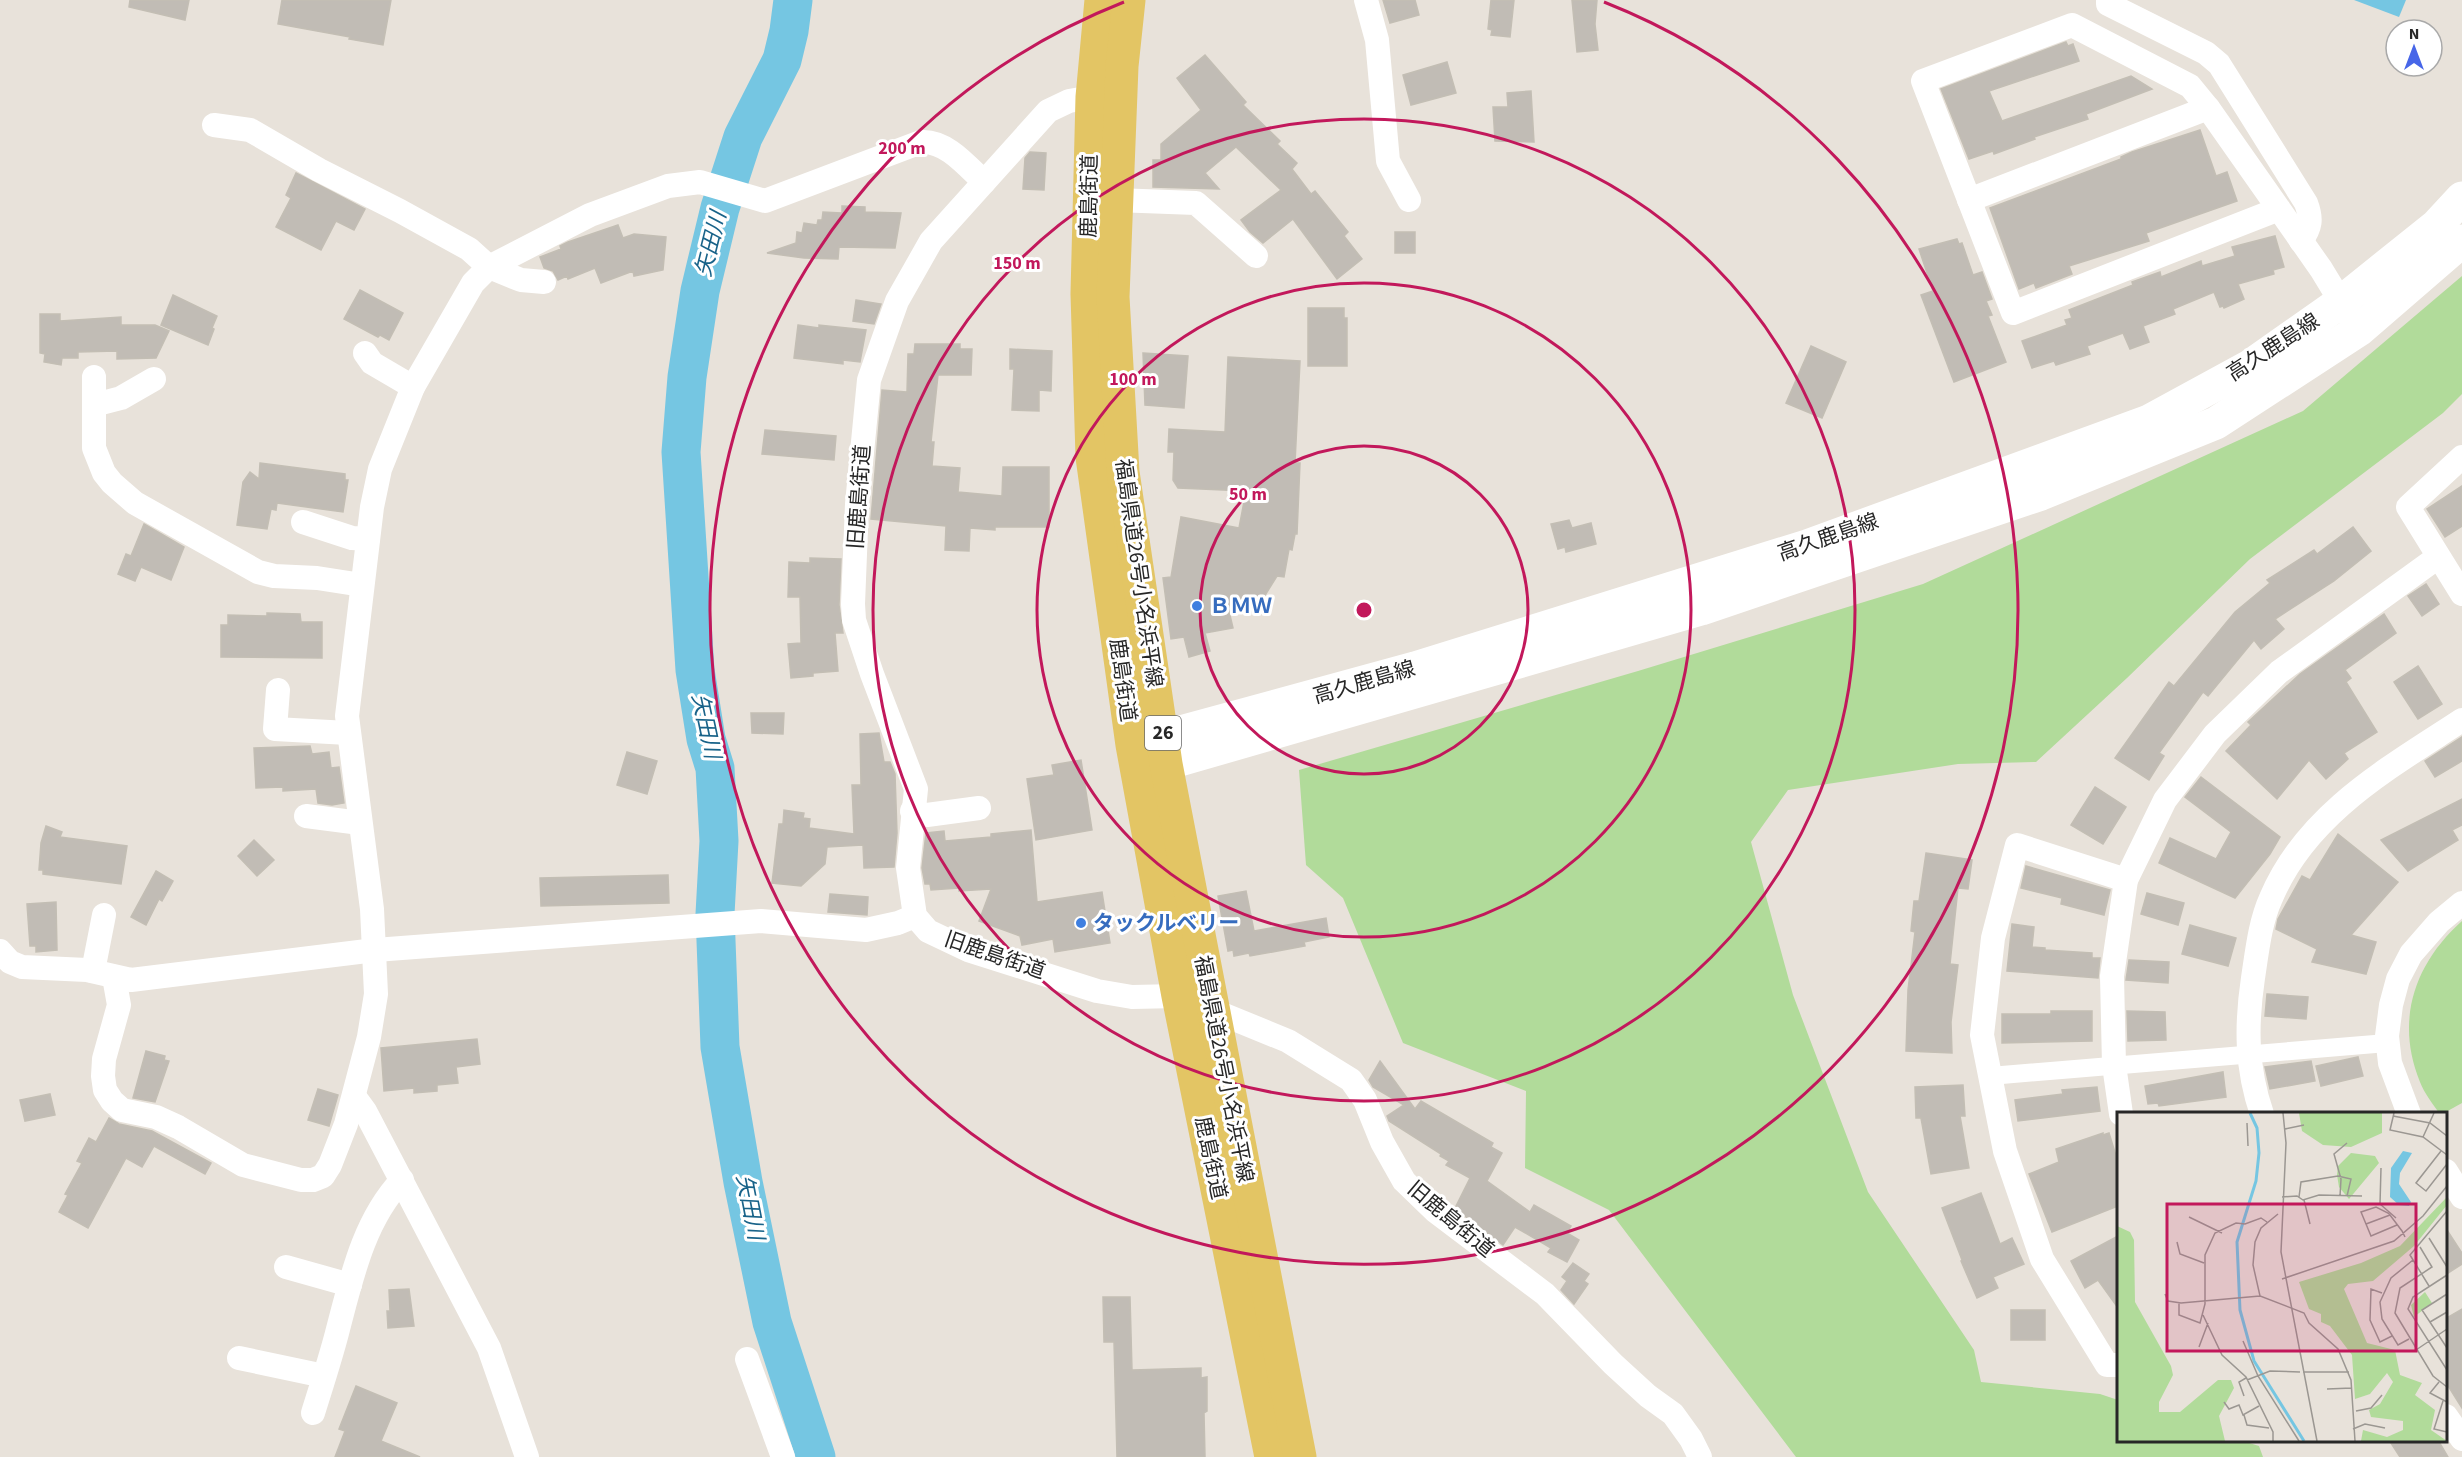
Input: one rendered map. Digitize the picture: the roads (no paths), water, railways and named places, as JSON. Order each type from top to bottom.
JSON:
[{"type":"main road","name":"鹿島街道","points":[[1101,0],[1092,97],[1087,294],[1092,457],[1150,755],[1178,996],[1271,1457]]},
{"type":"main road","name":"福島県道26号小名浜平線","points":[[1129,0],[1122,66],[1113,297],[1123,472],[1150,755],[1213,1010],[1300,1457]]},
{"type":"main road","name":"高久鹿島線","points":[[1150,755],[1414,668],[1807,546],[2149,420],[2250,366],[2341,302],[2437,225],[2462,198]]},
{"type":"main road","name":"高久鹿島線","points":[[1150,755],[1701,609],[2041,494],[2216,423],[2359,330],[2462,241]]},
{"type":"street","points":[[1366,0],[1377,40],[1388,161],[1409,200]]},
{"type":"street","points":[[2108,0],[2108,4],[2206,53],[2219,64],[2306,203],[2311,216],[2309,228],[2301,241]]},
{"type":"street","points":[[2279,209],[2013,313],[1923,81],[2072,25],[2190,86],[2279,209],[2359,330]]},
{"type":"street","name":"旧鹿島街道","points":[[1092,97],[1069,101],[1048,111],[931,242],[897,301],[869,380],[857,504],[853,604],[855,620],[872,674],[916,789],[908,868],[915,916],[928,931],[968,950],[1097,991],[1132,997],[1178,996],[1288,1041],[1351,1080],[1365,1100],[1382,1142],[1404,1181],[1435,1211],[1545,1294],[1613,1364],[1672,1414],[1691,1439],[1700,1457]]},
{"type":"street","points":[[1969,200],[2208,108]]},
{"type":"street","points":[[214,125],[238,126],[261,135],[319,170],[469,249],[489,267],[521,280],[544,282]]},
{"type":"street","points":[[104,915],[103,974],[118,990],[119,1005],[104,1059],[105,1090],[112,1101],[122,1110],[156,1117],[243,1165],[285,1177],[313,1180],[323,1176],[330,1165],[346,1124],[369,1037],[376,994],[375,950],[348,733],[349,688],[368,539],[380,469],[413,387],[473,283],[489,267],[590,215],[679,183],[700,182],[765,201],[921,142],[931,141],[941,144],[984,182]]},
{"type":"street","points":[[1115,200],[1196,203],[1256,256]]},
{"type":"street","points":[[365,353],[372,363],[413,387]]},
{"type":"street","points":[[94,377],[94,442],[100,462],[112,483],[135,503],[258,572],[274,576],[317,578],[362,585]]},
{"type":"street","points":[[94,405],[121,398],[153,379]]},
{"type":"street","points":[[2462,457],[2408,507],[2462,594]]},
{"type":"street","points":[[303,522],[352,538],[368,539]]},
{"type":"street","points":[[2121,1112],[2114,1065],[2112,976],[2126,880],[2165,800],[2215,734],[2279,672],[2438,557]]},
{"type":"street","points":[[278,690],[275,729],[348,733]]},
{"type":"street","points":[[2262,1112],[2249,1054],[2248,1017],[2258,946],[2270,899],[2308,836],[2360,788],[2462,720]]},
{"type":"street","points":[[912,811],[927,815],[979,808]]},
{"type":"street","points":[[306,816],[360,823]]},
{"type":"street","points":[[2117,1365],[2107,1365],[2042,1259],[2005,1151],[1982,1035],[1993,938],[2017,845],[2126,880]]},
{"type":"street","points":[[2409,1112],[2390,1063],[2387,1043],[2391,1005],[2398,979],[2411,954],[2439,922],[2462,903]]},
{"type":"street","points":[[0,951],[10,962],[22,967],[103,974],[130,980],[375,950],[761,921],[866,930],[898,923],[915,916]]},
{"type":"street","points":[[0,978],[22,967]]},
{"type":"street","points":[[1990,1076],[2387,1043]]},
{"type":"street","points":[[354,1096],[365,1111],[402,1180],[489,1348],[527,1457]]},
{"type":"street","points":[[2447,1174],[2462,1197]]},
{"type":"street","points":[[313,1413],[350,1285],[368,1234],[380,1207],[402,1180]]},
{"type":"street","points":[[286,1267],[350,1285]]},
{"type":"street","points":[[239,1358],[324,1376]]},
{"type":"street","points":[[747,1359],[783,1457]]},
{"type":"street","points":[[2447,1419],[2462,1439]]},
{"type":"water","points":[[2354,0],[2406,0],[2399,17]]},
{"type":"waterway","name":"矢田川","points":[[793,0],[782,60],[743,137],[720,208],[700,291],[687,377],[681,452],[695,670],[706,739],[715,768],[719,841],[715,914],[720,1047],[743,1182],[772,1322],[816,1457]]},
{"type":"place","name":"ＢＭＷ","points":[[1197,606]]},
{"type":"place","name":"タックルベリー","points":[[1081,923]]}]
